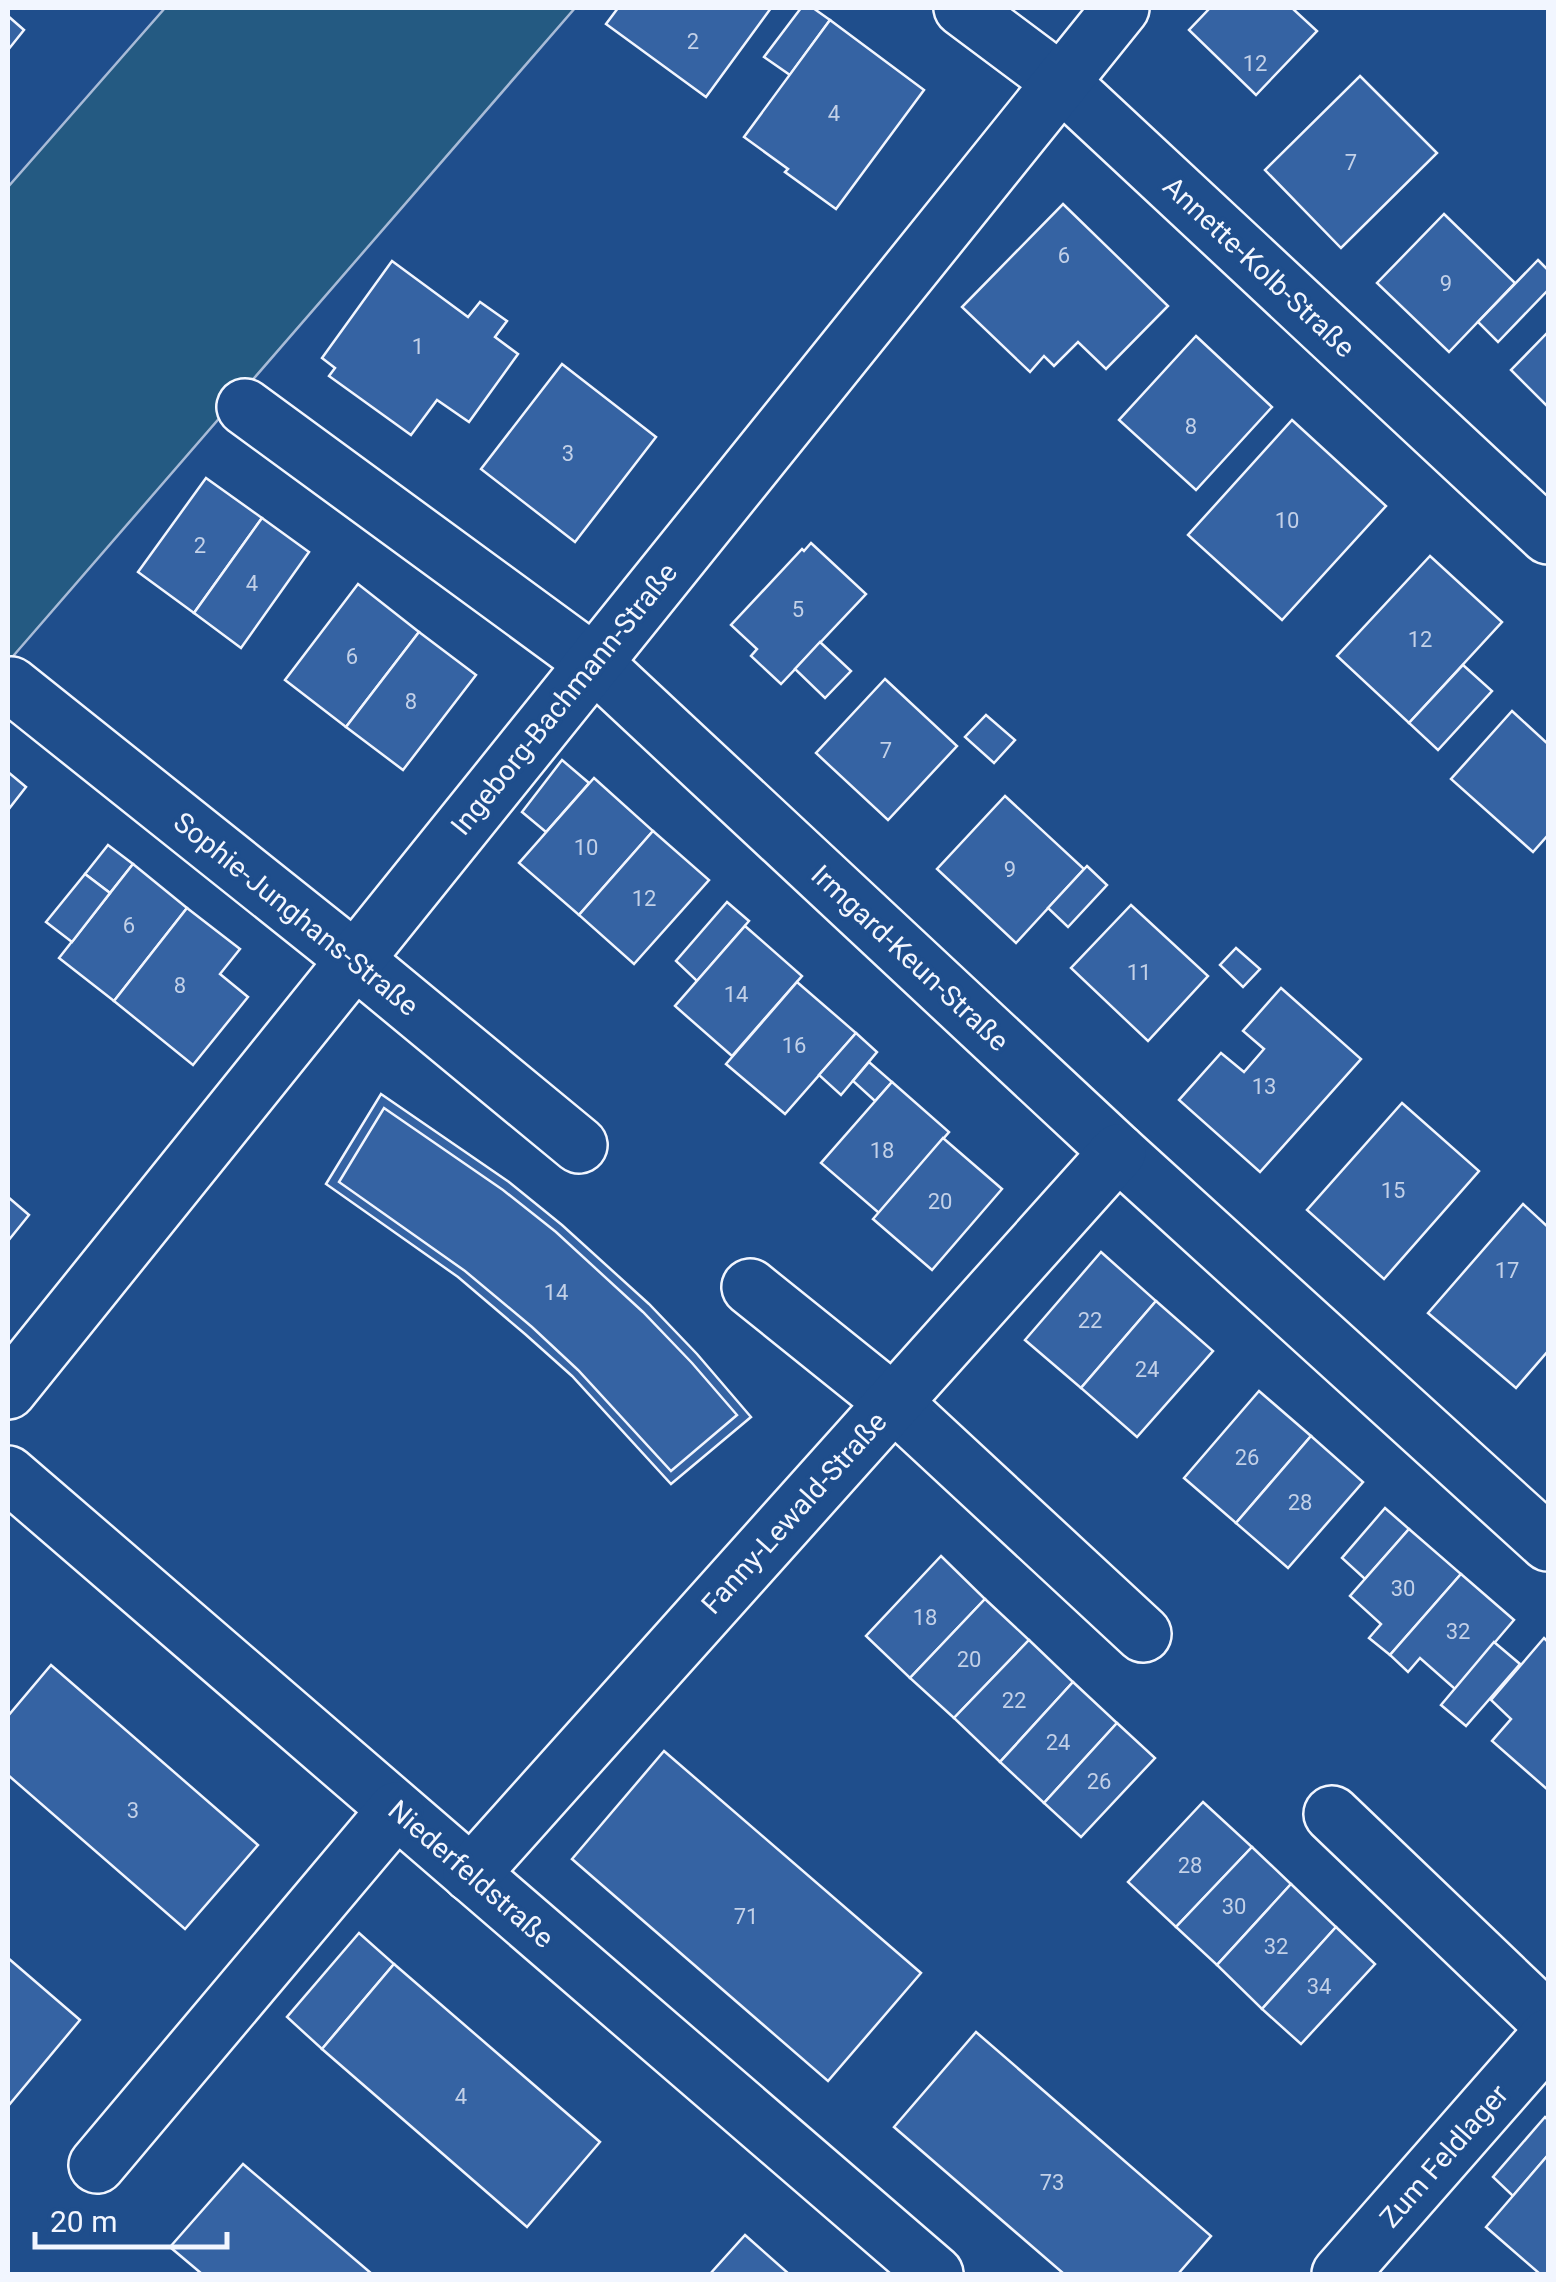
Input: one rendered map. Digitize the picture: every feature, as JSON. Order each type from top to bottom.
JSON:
[{"type":"street","name":"Annette-Kolb-Straße","points":[[962,8],[1061,82],[1548,536]]},
{"type":"street","name":"Ingeborg-Bachmann-Straße","points":[[8,1391],[1121,8]]},
{"type":"street","name":"Irmgard-Keun-Straße","points":[[244,408],[594,662],[1118,1152],[1548,1543]]},
{"type":"street","name":"Sophie-Junghans-Straße","points":[[11,686],[580,1144]]},
{"type":"street","name":"Fanny-Lewald-Straße","points":[[471,1874],[1118,1152]]},
{"type":"street","points":[[750,1286],[893,1402],[1143,1634]]},
{"type":"street","name":"Niederfeldstraße","points":[[8,1474],[936,2274]]},
{"type":"street","points":[[97,2165],[396,1810]]},
{"type":"street","points":[[1332,1814],[1548,2021]]},
{"type":"street","name":"Zum Feldlager","points":[[1340,2274],[1548,2037]]},
{"type":"shaded area","points":[[165,8],[575,8],[8,662],[8,187]]},
{"type":"building","points":[[618,8],[771,8],[706,97],[606,24]]},
{"type":"building","points":[[801,8],[813,8],[830,20],[790,75],[764,57]]},
{"type":"building","points":[[1210,8],[1292,8],[1317,31],[1256,95],[1189,30]]},
{"type":"building","points":[[8,16],[24,30],[8,50]]},
{"type":"building","points":[[830,20],[924,90],[836,209],[744,137]]},
{"type":"building","points":[[1360,76],[1437,153],[1341,248],[1265,170]]},
{"type":"building","points":[[1063,204],[1168,306],[1106,369],[1078,342],[1054,366],[1044,356],[1030,372],[962,307]]},
{"type":"building","points":[[1444,214],[1515,283],[1449,352],[1377,283]]},
{"type":"building","points":[[1538,260],[1548,270],[1548,290],[1498,342],[1478,322]]},
{"type":"building","points":[[392,261],[468,317],[480,302],[507,321],[495,337],[518,354],[469,422],[437,400],[411,435],[329,376],[335,368],[322,358]]},
{"type":"building","points":[[1548,332],[1548,407],[1511,370]]},
{"type":"building","points":[[1196,336],[1272,407],[1196,490],[1119,420]]},
{"type":"building","points":[[562,364],[656,437],[575,542],[481,469]]},
{"type":"building","points":[[1292,420],[1386,506],[1282,620],[1188,535]]},
{"type":"building","points":[[206,478],[262,518],[194,613],[138,572]]},
{"type":"building","points":[[262,518],[309,552],[241,648],[194,613]]},
{"type":"building","points":[[811,543],[866,594],[781,684],[751,656],[757,649],[731,625]]},
{"type":"building","points":[[1430,556],[1502,622],[1409,723],[1337,656]]},
{"type":"building","points":[[358,584],[419,632],[346,727],[285,680]]},
{"type":"building","points":[[419,632],[476,675],[403,770],[346,727]]},
{"type":"building","points":[[820,642],[851,671],[825,698],[795,669]]},
{"type":"building","points":[[1463,665],[1492,691],[1438,750],[1409,723]]},
{"type":"building","points":[[885,679],[957,746],[888,820],[816,753]]},
{"type":"building","points":[[1512,711],[1548,744],[1548,835],[1533,852],[1451,779]]},
{"type":"building","points":[[986,715],[1015,740],[994,763],[965,737]]},
{"type":"building","points":[[562,760],[589,783],[546,832],[522,812]]},
{"type":"building","points":[[8,772],[26,787],[8,810]]},
{"type":"building","points":[[594,778],[653,831],[579,915],[519,863]]},
{"type":"building","points":[[1005,796],[1084,869],[1016,943],[937,869]]},
{"type":"building","points":[[653,831],[709,880],[634,964],[579,915]]},
{"type":"building","points":[[108,845],[133,864],[110,893],[85,874]]},
{"type":"building","points":[[133,864],[187,908],[114,1001],[59,958]]},
{"type":"building","points":[[1087,866],[1107,885],[1068,927],[1048,908]]},
{"type":"building","points":[[85,874],[110,893],[72,942],[46,922]]},
{"type":"building","points":[[727,902],[749,921],[697,981],[676,961]]},
{"type":"building","points":[[1131,905],[1208,976],[1148,1041],[1071,968]]},
{"type":"building","points":[[187,908],[240,949],[220,974],[248,997],[193,1065],[114,1001]]},
{"type":"building","points":[[745,926],[802,976],[732,1056],[675,1006]]},
{"type":"building","points":[[1236,948],[1260,969],[1243,987],[1220,965]]},
{"type":"building","points":[[797,982],[856,1033],[785,1114],[726,1064]]},
{"type":"building","points":[[1281,988],[1361,1059],[1260,1172],[1179,1100],[1221,1053],[1244,1072],[1264,1049],[1243,1031]]},
{"type":"building","points":[[856,1033],[877,1052],[841,1095],[819,1075]]},
{"type":"building","points":[[869,1062],[892,1082],[875,1101],[853,1081]]},
{"type":"building","points":[[892,1082],[949,1132],[879,1213],[821,1163]]},
{"type":"building","points":[[381,1094],[509,1182],[562,1225],[649,1304],[751,1417],[671,1484],[572,1376],[525,1334],[458,1277],[326,1184]]},
{"type":"building","points":[[1402,1103],[1479,1171],[1384,1279],[1307,1210]]},
{"type":"building","points":[[384,1108],[503,1190],[556,1232],[643,1312],[737,1415],[671,1471],[578,1370],[532,1327],[465,1271],[339,1182]]},
{"type":"building","points":[[943,1138],[1002,1189],[932,1270],[873,1219]]},
{"type":"building","points":[[8,1197],[29,1215],[8,1241]]},
{"type":"building","points":[[1523,1204],[1548,1227],[1548,1351],[1516,1388],[1428,1313]]},
{"type":"building","points":[[1101,1252],[1156,1301],[1081,1388],[1025,1340]]},
{"type":"building","points":[[1156,1301],[1213,1351],[1137,1437],[1081,1388]]},
{"type":"building","points":[[1259,1391],[1311,1436],[1236,1523],[1184,1478]]},
{"type":"building","points":[[1311,1436],[1363,1482],[1288,1568],[1236,1523]]},
{"type":"building","points":[[1385,1508],[1409,1529],[1365,1579],[1342,1558]]},
{"type":"building","points":[[1409,1529],[1461,1574],[1390,1655],[1369,1638],[1381,1624],[1350,1596]]},
{"type":"building","points":[[941,1556],[985,1599],[910,1678],[866,1636]]},
{"type":"building","points":[[1461,1574],[1514,1620],[1455,1689],[1420,1658],[1408,1672],[1390,1655]]},
{"type":"building","points":[[985,1599],[1029,1640],[954,1718],[910,1678]]},
{"type":"building","points":[[1544,1638],[1548,1642],[1548,1790],[1492,1741],[1511,1719],[1491,1700]]},
{"type":"building","points":[[1029,1640],[1073,1682],[1000,1762],[954,1718]]},
{"type":"building","points":[[1494,1642],[1520,1664],[1466,1726],[1441,1705]]},
{"type":"building","points":[[51,1665],[258,1845],[185,1929],[8,1775],[8,1716]]},
{"type":"building","points":[[1073,1682],[1117,1723],[1044,1803],[1000,1762]]},
{"type":"building","points":[[1117,1723],[1155,1758],[1081,1837],[1044,1803]]},
{"type":"building","points":[[664,1751],[921,1973],[828,2081],[572,1859]]},
{"type":"building","points":[[1203,1802],[1252,1847],[1176,1927],[1128,1882]]},
{"type":"building","points":[[1252,1847],[1291,1884],[1217,1965],[1176,1927]]},
{"type":"building","points":[[1291,1884],[1336,1927],[1262,2009],[1217,1965]]},
{"type":"building","points":[[1336,1927],[1375,1964],[1301,2044],[1262,2009]]},
{"type":"building","points":[[359,1933],[394,1964],[322,2049],[287,2017]]},
{"type":"building","points":[[8,1958],[80,2020],[9,2105],[8,2103]]},
{"type":"building","points":[[394,1964],[600,2142],[527,2227],[322,2049]]},
{"type":"building","points":[[976,2032],[1211,2236],[1178,2274],[1064,2274],[894,2127]]},
{"type":"building","points":[[1545,2117],[1548,2155],[1513,2196],[1493,2177]]},
{"type":"building","points":[[1548,2155],[1548,2274],[1540,2274],[1486,2227]]},
{"type":"building","points":[[243,2164],[372,2274],[202,2274],[170,2247]]},
{"type":"building","points":[[745,2235],[789,2274],[710,2274]]}]
